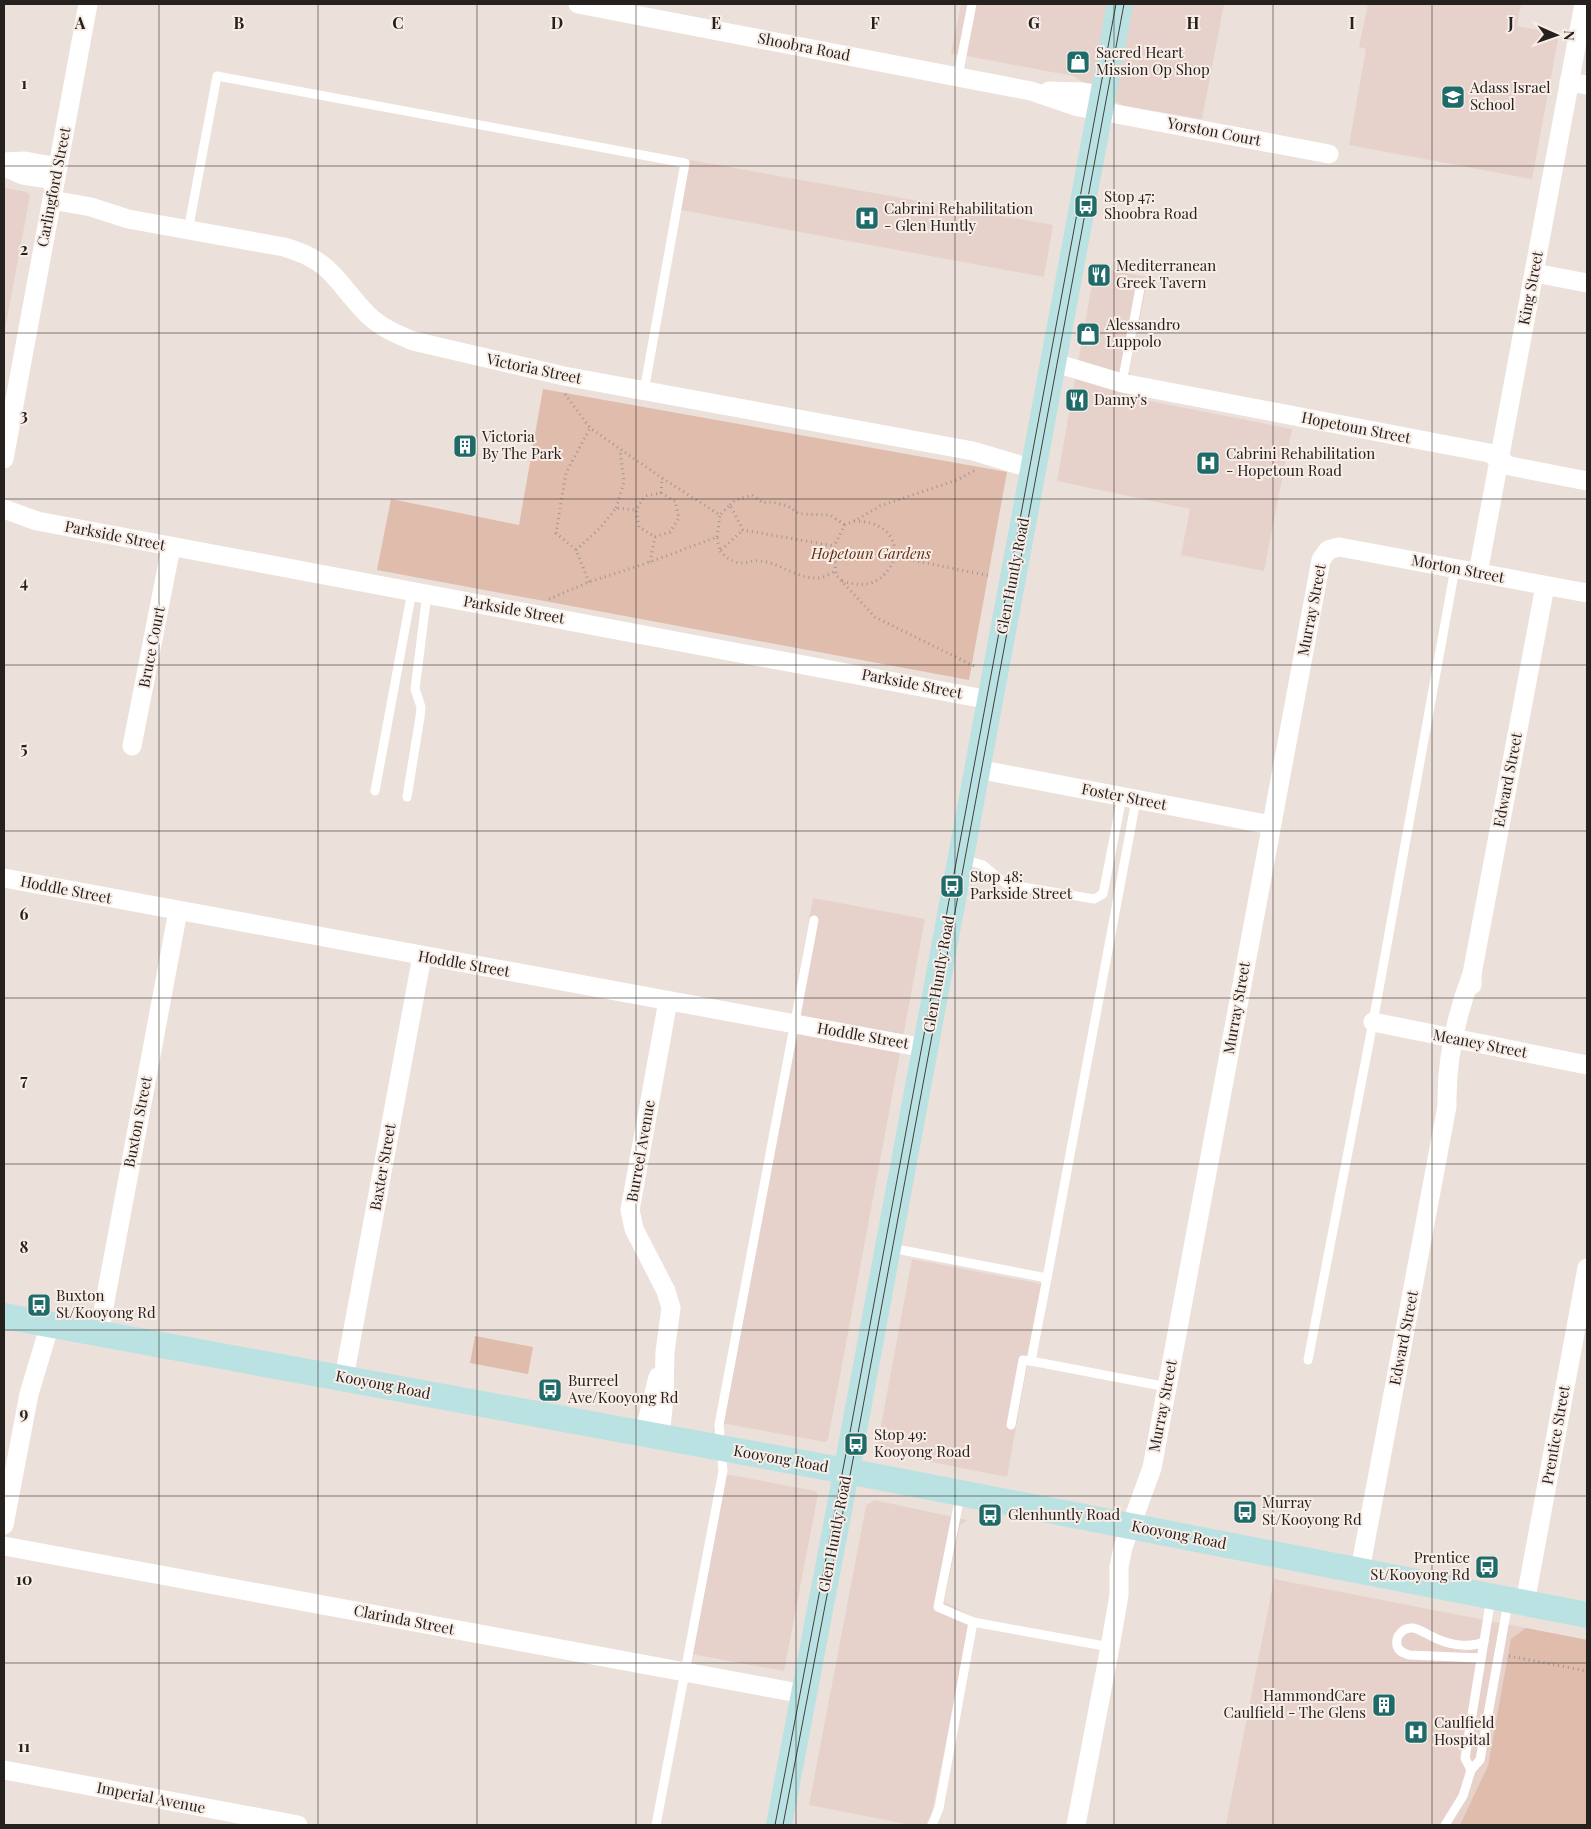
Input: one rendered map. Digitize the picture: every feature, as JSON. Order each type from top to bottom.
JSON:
[{"type":"street","name":"Carlingford Street","points":[[4,459],[88,4]]},
{"type":"street","name":"Shoobra Road","points":[[578,4],[1031,91],[1081,92],[1101,103]]},
{"type":"street","name":"Glen Huntly Road","points":[[778,1825],[1120,4]]},
{"type":"street","name":"King Street","points":[[1478,573],[1534,273],[1578,84],[1584,4]]},
{"type":"street","name":"Yorston Court","points":[[1101,103],[1329,154]]},
{"type":"street","points":[[4,162],[25,161],[57,174]]},
{"type":"street","points":[[4,167],[23,175],[57,174]]},
{"type":"street","name":"Victoria Street","points":[[51,206],[89,218],[128,219],[284,247],[312,257],[336,276],[367,314],[379,324],[395,334],[413,341],[564,376],[644,390],[977,458],[1034,462]]},
{"type":"street","points":[[1534,273],[1587,283]]},
{"type":"street","name":"Hopetoun Street","points":[[1051,369],[1489,453],[1510,466],[1587,481]]},
{"type":"street","points":[[4,509],[4,517]]},
{"type":"street","name":"Parkside Street","points":[[4,509],[37,521],[171,547],[990,700]]},
{"type":"street","name":"Parkside Street","points":[[4,521],[37,521]]},
{"type":"street","name":"Bruce Court","points":[[132,746],[171,547]]},
{"type":"street","name":"Morton Street","points":[[1328,550],[1339,547],[1587,594]]},
{"type":"street","name":"Murray Street","points":[[1076,1825],[1119,1595],[1136,1527],[1148,1513],[1152,1468],[1271,824],[1319,568],[1321,560],[1328,550]]},
{"type":"street","name":"Edward Street","points":[[1360,1570],[1447,1106],[1456,1085],[1462,1000],[1472,974],[1545,586]]},
{"type":"street","name":"Foster Street","points":[[977,769],[1271,824]]},
{"type":"street","name":"Hoddle Street","points":[[4,878],[925,1048]]},
{"type":"street","name":"Buxton Street","points":[[99,1334],[178,911]]},
{"type":"street","name":"Baxter Street","points":[[344,1378],[422,956]]},
{"type":"street","name":"Burreel Avenue","points":[[652,1435],[664,1398],[666,1352],[671,1318],[670,1299],[634,1230],[630,1210],[668,1001]]},
{"type":"street","name":"Meaney Street","points":[[1373,1022],[1587,1065]]},
{"type":"street","name":"Prentice Street","points":[[1508,1600],[1587,1268]]},
{"type":"street","name":"Kooyong Road","points":[[4,1316],[846,1471],[1587,1614]]},
{"type":"street","points":[[4,1525],[42,1323]]},
{"type":"street","name":"Clarinda Street","points":[[4,1546],[804,1694]]},
{"type":"street","name":"Imperial Avenue","points":[[4,1770],[298,1825]]},
{"type":"lane","points":[[958,76],[972,4]]},
{"type":"lane","points":[[188,231],[217,76],[685,163],[644,390]]},
{"type":"lane","points":[[1122,383],[1141,283]]},
{"type":"lane","points":[[1308,1360],[1373,1022],[1455,568]]},
{"type":"lane","points":[[375,791],[420,592]]},
{"type":"lane","points":[[407,797],[421,707],[415,689],[420,592]]},
{"type":"lane","points":[[960,858],[983,865],[1006,884],[1094,899],[1103,894],[1129,798]]},
{"type":"lane","points":[[1031,1362],[1129,798]]},
{"type":"lane","points":[[656,1825],[723,1471],[719,1425],[814,920]]},
{"type":"lane","points":[[888,1247],[1047,1278]]},
{"type":"lane","points":[[1011,1425],[1023,1360],[1167,1387]]},
{"type":"lane","points":[[961,1493],[938,1607],[973,1622],[1110,1647]]},
{"type":"lane","points":[[1471,1770],[1465,1758],[1484,1642],[1508,1600]]},
{"type":"lane","points":[[1444,1825],[1463,1796],[1471,1770],[1480,1760],[1508,1600]]},
{"type":"lane","points":[[932,1825],[939,1808],[973,1622]]},
{"type":"lane","points":[[1481,1658],[1409,1656],[1401,1652],[1397,1647],[1398,1640],[1400,1632],[1405,1628],[1413,1628],[1441,1641],[1456,1644],[1470,1646],[1484,1642]]},
{"type":"path","points":[[574,392],[564,390],[590,428],[620,450],[720,515]]},
{"type":"path","points":[[589,582],[576,550],[556,533],[566,473],[590,428]]},
{"type":"path","points":[[576,550],[601,527],[616,508],[624,482],[620,450]]},
{"type":"path","points":[[974,666],[875,617],[836,575],[834,546],[845,525],[880,506],[957,480],[975,471],[977,458]]},
{"type":"path","points":[[660,493],[662,478]]},
{"type":"path","points":[[660,493],[675,502],[679,518],[670,532],[655,537],[639,527],[636,510],[645,496],[660,493]]},
{"type":"path","points":[[836,571],[819,579],[758,561],[743,563],[728,558],[720,551],[717,538],[720,515],[736,500],[752,496],[764,504],[772,502],[788,506],[800,514],[830,515],[845,525]]},
{"type":"path","points":[[730,505],[743,530]]},
{"type":"path","points":[[616,508],[636,510]]},
{"type":"path","points":[[841,580],[860,585],[872,584],[884,577],[896,558],[895,544],[889,534],[878,526],[865,521],[854,521]]},
{"type":"path","points":[[743,530],[834,546]]},
{"type":"path","points":[[720,551],[743,530]]},
{"type":"path","points":[[650,562],[655,537]]},
{"type":"path","points":[[542,603],[556,595],[589,582],[717,538]]},
{"type":"path","points":[[896,558],[991,576]]},
{"type":"path","points":[[1499,1654],[1587,1672]]},
{"type":"shaded area","points":[[961,4],[1224,4],[1202,119],[1124,106],[1073,76],[951,53]]},
{"type":"shaded area","name":"Adass Israel School","points":[[1368,4],[1521,4],[1517,26],[1559,34],[1532,179],[1349,145],[1366,49],[1359,47]]},
{"type":"shaded area","name":"Cabrini Rehabilitation - Glen Huntly","points":[[690,160],[1053,225],[1044,277],[681,210]]},
{"type":"shaded area","points":[[4,188],[27,192],[30,196],[4,335]]},
{"type":"shaded area","points":[[1095,267],[1148,277],[1129,371],[1144,400],[1292,429],[1264,571],[1181,555],[1190,509],[1057,481]]},
{"type":"shaded area","points":[[813,898],[925,919],[828,1440],[825,1442],[716,1422]]},
{"type":"shaded area","points":[[912,1259],[1042,1284],[1007,1477],[881,1452],[877,1447]]},
{"type":"shaded area","points":[[720,1473],[815,1491],[818,1494],[784,1671],[685,1653]]},
{"type":"shaded area","points":[[874,1500],[967,1520],[960,1525],[944,1602],[971,1616],[931,1818],[926,1825],[911,1825],[809,1805],[866,1506]]},
{"type":"shaded area","name":"Caulfield Hospital","points":[[1274,1579],[1587,1640],[1587,1825],[1226,1825]]},
{"type":"green space","name":"Hopetoun Gardens","points":[[543,389],[1007,472],[969,680],[377,570],[391,499],[519,525]]},
{"type":"green space","points":[[475,1336],[533,1347],[528,1374],[470,1363]]},
{"type":"green space","points":[[1526,1628],[1587,1640],[1587,1825],[1460,1825],[1488,1766],[1511,1639]]},
{"type":"tram line","points":[[775,1825],[1116,4]]},
{"type":"tram line","points":[[783,1825],[856,1444],[1124,4]]},
{"type":"place","name":"Sacred Heart Mission Op Shop","points":[[1078,62]]},
{"type":"place","name":"Adass Israel School","points":[[1453,97]]},
{"type":"place","name":"Stop 47: Shoobra Road","points":[[1086,206]]},
{"type":"place","name":"Cabrini Rehabilitation - Glen Huntly","points":[[867,218]]},
{"type":"place","name":"Mediterranean Greek Tavern","points":[[1099,275]]},
{"type":"place","name":"Alessandro Luppolo","points":[[1088,334]]},
{"type":"place","name":"Danny's","points":[[1077,400]]},
{"type":"place","name":"Victoria By The Park","points":[[465,446]]},
{"type":"place","name":"Cabrini Rehabilitation - Hopetoun Road","points":[[1208,463]]},
{"type":"place","name":"Stop 48: Parkside Street","points":[[952,886]]},
{"type":"place","name":"Buxton St/Kooyong Rd","points":[[39,1305]]},
{"type":"place","name":"Burreel Ave/Kooyong Rd","points":[[550,1390]]},
{"type":"place","name":"Stop 49: Kooyong Road","points":[[856,1444]]},
{"type":"place","name":"Murray St/Kooyong Rd","points":[[1245,1512]]},
{"type":"place","name":"Glenhuntly Road","points":[[990,1515]]},
{"type":"place","name":"Prentice St/Kooyong Rd","points":[[1487,1567]]},
{"type":"place","name":"HammondCare Caulfield - The Glens","points":[[1384,1705]]},
{"type":"place","name":"Caulfield Hospital","points":[[1416,1732]]}]
